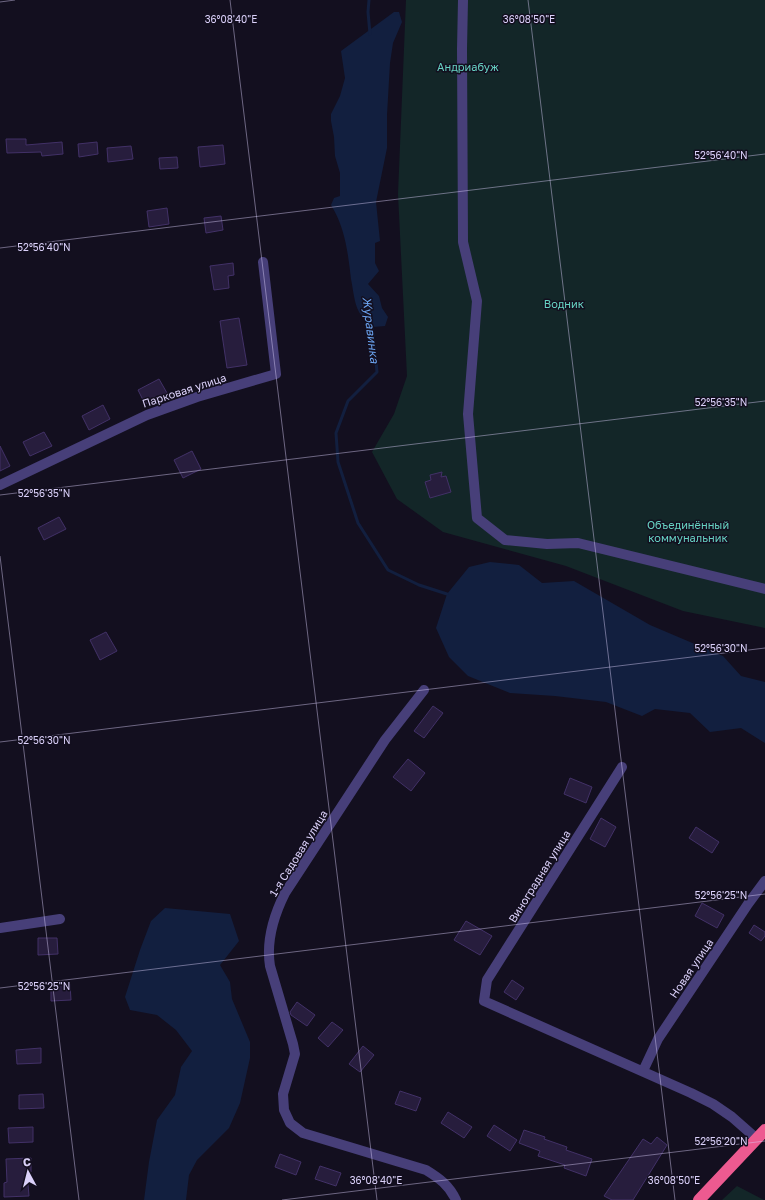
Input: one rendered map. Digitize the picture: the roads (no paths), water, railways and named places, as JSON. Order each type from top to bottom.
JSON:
[{"type":"highway","points":[[699,1200],[761,1134]]},
{"type":"street","points":[[464,0],[462,49],[463,242],[477,301],[468,414],[478,518],[505,540],[547,544],[578,543],[765,589]]},
{"type":"street","name":"Парковая улица","points":[[0,485],[147,414],[197,397],[276,374],[263,262]]},
{"type":"street","name":"1-я Садовая улица","points":[[424,690],[385,740],[285,893],[279,905],[268,953],[270,966],[295,1054],[283,1094],[284,1110],[290,1123],[303,1133],[426,1170],[442,1180],[456,1200]]},
{"type":"street","name":"Виноградная улица","points":[[622,767],[487,980],[484,1001],[643,1071]]},
{"type":"street","name":"Новая улица","points":[[643,1071],[658,1039],[765,881]]},
{"type":"street","points":[[0,928],[60,919]]},
{"type":"street","points":[[643,1071],[713,1104],[761,1134]]},
{"type":"water","points":[[394,12],[399,12],[402,22],[393,43],[390,63],[387,148],[376,202],[380,241],[375,243],[375,263],[379,271],[368,284],[379,296],[382,308],[388,317],[385,326],[373,327],[362,316],[357,308],[343,231],[331,205],[334,198],[340,196],[340,173],[335,156],[331,114],[340,96],[345,78],[341,51]]},
{"type":"water","points":[[490,562],[519,565],[542,583],[574,581],[650,625],[723,656],[741,676],[765,682],[765,743],[741,728],[710,732],[690,713],[655,709],[642,716],[606,702],[555,696],[510,693],[468,676],[449,657],[436,628],[447,594],[469,567]]},
{"type":"water","points":[[165,908],[230,914],[239,941],[220,965],[230,982],[232,999],[250,1042],[250,1058],[240,1103],[229,1128],[197,1160],[189,1175],[186,1200],[144,1200],[157,1120],[175,1095],[181,1067],[192,1051],[176,1030],[157,1015],[130,1010],[125,997],[151,921]]},
{"type":"waterway","name":"Журавинка","points":[[369,0],[368,12],[370,34]]},
{"type":"waterway","name":"Журавинка","points":[[372,324],[377,372],[348,401],[336,433],[338,462],[358,523],[388,570],[419,585],[447,594]]},
{"type":"park label","name":"Андриабуж","points":[[468,66]]},
{"type":"park label","name":"Водник","points":[[564,303]]},
{"type":"park label","name":"Объединённый коммунальник","points":[[688,530]]}]
